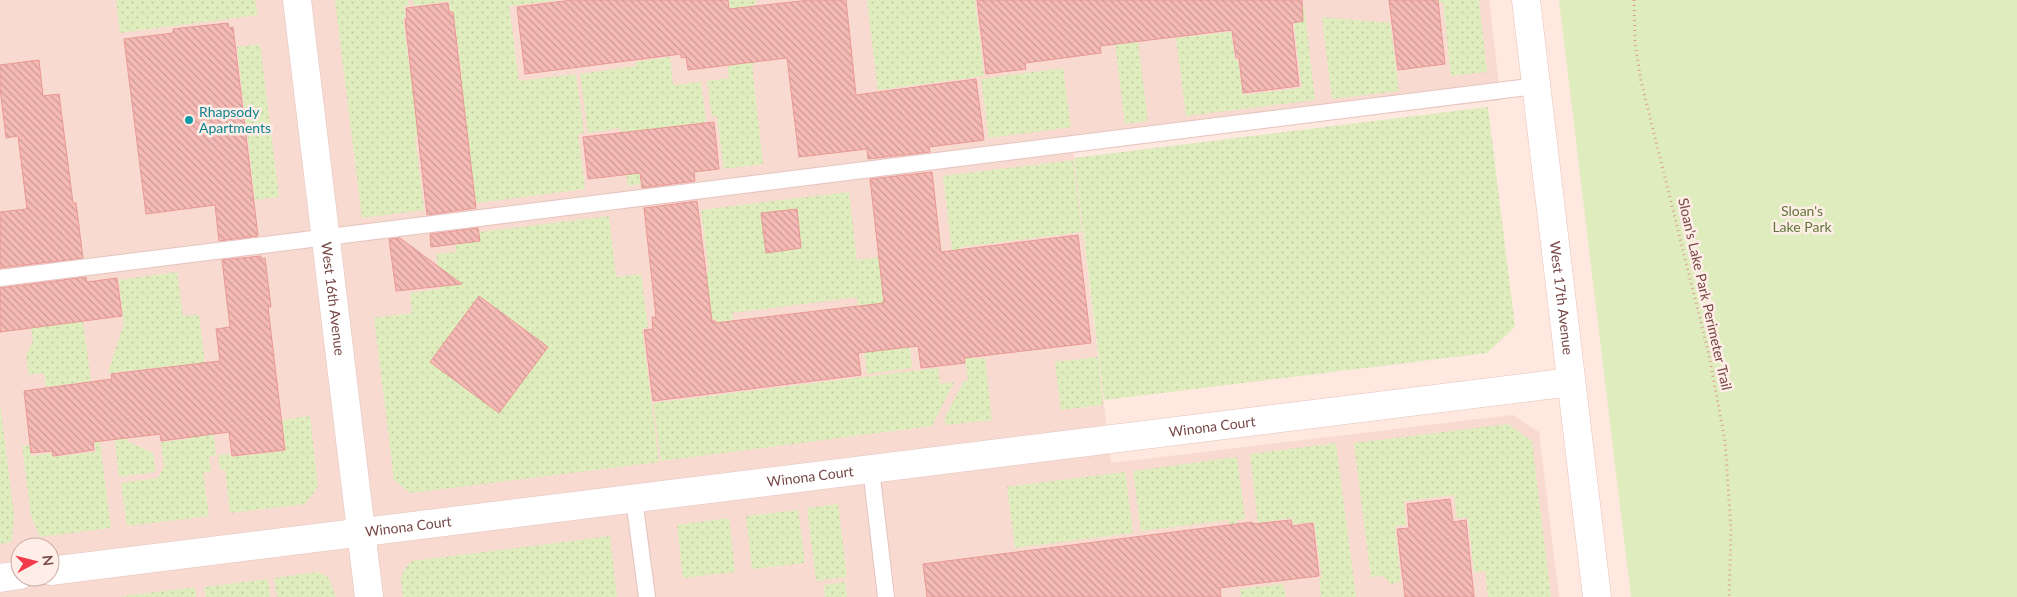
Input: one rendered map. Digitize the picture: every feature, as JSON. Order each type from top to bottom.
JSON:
[{"type":"street","name":"West 16th Avenue","points":[[297,0],[369,597]]},
{"type":"street","name":"West 17th Avenue","points":[[1526,0],[1597,597]]},
{"type":"street","name":"Winona Court","points":[[60,571],[1571,382]]},
{"type":"lane","points":[[0,278],[1536,86]]},
{"type":"lane","points":[[872,469],[886,597]]},
{"type":"lane","points":[[634,499],[647,597]]},
{"type":"path","name":"Sloan's Lake Park Perimeter Trail","points":[[1634,0],[1636,44],[1641,81],[1709,355],[1725,441],[1731,529],[1729,597]]},
{"type":"shaded area","points":[[0,0],[1489,0],[1501,100],[1073,150],[1111,463],[1513,415],[1539,432],[1559,597],[0,597]]},
{"type":"green space","points":[[116,0],[255,0],[258,15],[120,33]]},
{"type":"green space","points":[[335,0],[408,0],[409,6],[404,6],[406,17],[403,18],[411,80],[417,79],[458,130],[415,136],[424,210],[362,218]]},
{"type":"green space","points":[[413,0],[559,0],[509,6],[519,81],[576,74],[584,133],[578,134],[585,189],[476,203],[467,130],[460,130],[459,76],[462,75],[453,11],[450,11],[449,1],[414,6]]},
{"type":"green space","points":[[729,0],[757,0],[750,16],[755,64],[752,65],[763,164],[724,169],[717,116],[712,116],[707,81],[729,78],[728,66],[735,65],[733,54],[736,54]]},
{"type":"green space","points":[[867,0],[975,0],[984,76],[878,90]]},
{"type":"green space","points":[[1118,0],[1123,44],[1138,42],[1148,121],[1125,124],[1110,4]]},
{"type":"green space","points":[[1291,0],[1296,6],[1304,5],[1315,100],[1186,116],[1176,38],[1231,32],[1235,60],[1238,60],[1243,95],[1302,88]]},
{"type":"green space","points":[[1405,0],[1479,0],[1487,72],[1451,76],[1443,2],[1406,6]]},
{"type":"green space","name":"Sloan's Lake Park","points":[[1559,0],[2017,0],[2017,597],[1631,597]]},
{"type":"green space","points":[[1322,17],[1390,23],[1399,91],[1332,99]]},
{"type":"green space","points":[[260,44],[279,197],[255,200],[237,47]]},
{"type":"green space","points":[[670,57],[673,85],[701,82],[706,122],[655,129],[662,181],[628,186],[620,128],[588,133],[580,74],[636,66],[636,62]]},
{"type":"green space","points":[[1063,68],[1071,127],[989,138],[981,79]]},
{"type":"green space","points":[[1488,107],[1515,327],[1487,353],[1104,400],[1074,158]]},
{"type":"green space","points":[[1073,160],[1082,232],[961,247],[974,359],[985,358],[992,420],[947,425],[944,419],[964,381],[968,380],[943,176]]},
{"type":"green space","points":[[849,192],[857,260],[898,255],[912,368],[867,374],[857,297],[732,313],[742,389],[726,391],[717,319],[710,320],[693,273],[709,271],[701,210]]},
{"type":"green space","points":[[609,216],[616,277],[641,274],[648,328],[642,329],[659,462],[410,493],[394,480],[374,318],[412,313],[410,293],[440,289],[436,254],[456,252],[454,235]]},
{"type":"green space","points":[[177,272],[183,316],[199,315],[216,455],[209,456],[211,472],[203,473],[209,516],[127,526],[121,483],[158,478],[164,467],[161,442],[189,439],[181,365],[108,373],[124,323],[119,280]]},
{"type":"green space","points":[[78,285],[91,381],[46,387],[44,373],[29,375],[26,356],[33,341],[26,292]]},
{"type":"green space","points":[[1098,357],[1103,405],[1061,410],[1055,362]]},
{"type":"green space","points":[[938,368],[940,384],[954,382],[932,426],[661,461],[653,403]]},
{"type":"green space","points":[[92,382],[111,528],[40,537],[31,516],[22,446],[29,445],[31,456],[51,453],[52,457],[96,452],[87,383]]},
{"type":"green space","points":[[0,403],[14,515],[12,537],[10,537],[10,542],[0,544]]},
{"type":"green space","points":[[123,403],[127,441],[153,453],[156,472],[119,477],[111,405]]},
{"type":"green space","points":[[310,416],[318,487],[305,504],[230,513],[225,470],[220,470],[218,455],[230,454],[231,457],[286,451],[282,420]]},
{"type":"green space","points":[[1508,424],[1532,441],[1551,597],[1488,597],[1485,571],[1474,572],[1468,518],[1457,518],[1454,495],[1404,501],[1406,525],[1395,526],[1401,582],[1391,584],[1383,576],[1371,577],[1354,443]]},
{"type":"green space","points":[[1336,443],[1356,597],[1321,597],[1319,578],[1322,578],[1314,522],[1293,524],[1292,518],[1258,523],[1250,454]]},
{"type":"green space","points":[[1237,457],[1245,519],[1237,520],[1245,584],[1237,585],[1229,520],[1141,531],[1133,471]]},
{"type":"green space","points":[[1125,472],[1133,533],[1015,548],[1007,487]]},
{"type":"green space","points":[[838,504],[847,577],[816,581],[807,508]]},
{"type":"green space","points":[[798,510],[805,563],[752,569],[746,516]]},
{"type":"green space","points":[[729,518],[735,572],[683,578],[677,525]]},
{"type":"green space","points":[[610,536],[617,597],[403,597],[402,573],[412,561]]},
{"type":"green space","points":[[318,572],[329,578],[336,597],[277,597],[274,578]]},
{"type":"green space","points":[[268,579],[270,597],[206,597],[204,587]]},
{"type":"green space","points":[[845,582],[847,597],[825,597],[824,585]]},
{"type":"green space","points":[[1283,584],[1286,597],[1241,597],[1240,589]]},
{"type":"green space","points":[[195,587],[196,597],[117,597]]},
{"type":"building","points":[[572,0],[728,0],[729,9],[810,0],[846,0],[856,95],[976,79],[984,140],[929,147],[930,152],[868,159],[867,149],[799,157],[787,58],[688,70],[686,57],[681,58],[681,54],[525,74],[517,7]]},
{"type":"building","points":[[977,0],[1302,0],[1303,21],[1292,23],[1299,86],[1243,93],[1239,58],[1236,58],[1232,30],[1100,46],[1101,53],[1025,63],[1026,69],[986,74]]},
{"type":"building","points":[[1389,0],[1438,0],[1445,64],[1398,70]]},
{"type":"building","points":[[448,3],[449,12],[453,12],[476,208],[427,215],[405,19],[407,19],[406,8]]},
{"type":"building","name":"Rhapsody Apartments","points":[[228,23],[229,28],[233,27],[258,236],[219,241],[215,205],[146,214],[124,39],[173,33],[173,29]]},
{"type":"building","points":[[39,60],[43,96],[59,94],[73,203],[76,203],[83,258],[0,268],[0,212],[27,209],[18,136],[6,138],[0,88],[0,65]]},
{"type":"building","points":[[714,122],[719,169],[694,172],[695,181],[642,188],[640,173],[588,179],[583,137]]},
{"type":"building","points":[[932,172],[941,252],[1078,235],[1091,343],[964,358],[965,363],[921,368],[918,346],[858,353],[861,375],[653,401],[644,330],[653,329],[652,317],[656,317],[644,208],[697,201],[712,321],[715,321],[715,323],[884,303],[870,179]]},
{"type":"building","points":[[797,209],[801,248],[766,253],[761,213]]},
{"type":"building","points":[[478,228],[480,241],[431,247],[430,234]]},
{"type":"building","points":[[400,238],[462,284],[396,291],[389,239]]},
{"type":"building","points":[[261,256],[261,259],[265,258],[271,307],[268,307],[285,450],[232,456],[229,432],[161,441],[160,434],[93,442],[94,450],[53,456],[52,451],[31,453],[24,391],[112,379],[111,374],[220,361],[216,329],[230,327],[222,260]]},
{"type":"building","points":[[86,277],[87,282],[117,278],[122,316],[0,332],[0,288]]},
{"type":"building","points":[[479,296],[548,347],[499,413],[430,362]]},
{"type":"building","points":[[1450,499],[1453,522],[1466,520],[1474,597],[1405,597],[1397,529],[1409,528],[1407,504]]},
{"type":"building","points":[[1291,520],[1292,526],[1313,523],[1319,576],[1220,588],[1221,597],[927,597],[923,564],[1252,522],[1253,524]]},
{"type":"place","name":"Rhapsody Apartments","points":[[189,120]]}]
